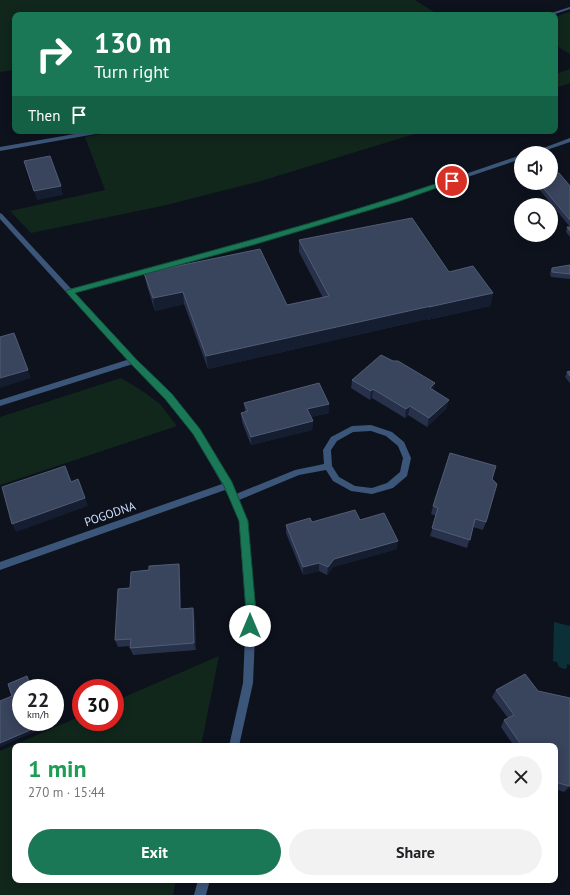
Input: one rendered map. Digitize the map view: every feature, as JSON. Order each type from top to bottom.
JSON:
[{"type":"street","points":[[557,12],[570,8]]},
{"type":"street","points":[[0,149],[84,134]]},
{"type":"street","points":[[553,146],[570,140]]},
{"type":"street","points":[[70,292],[258,241],[397,199],[514,159]]},
{"type":"street","points":[[0,215],[133,361],[168,396],[196,432],[228,485],[234,498],[243,521],[251,612],[248,684],[235,743]]},
{"type":"street","points":[[0,403],[133,361]]},
{"type":"street","points":[[371,428],[389,434],[400,444],[407,458],[404,474],[390,486],[372,491],[354,489],[336,479],[328,466],[327,450],[334,439],[352,429],[371,428]]},
{"type":"street","points":[[234,498],[298,472],[328,466]]},
{"type":"street","name":"POGODNA","points":[[0,566],[228,485]]},
{"type":"street","points":[[200,895],[203,883]]},
{"type":"shaded area","points":[[0,0],[415,0],[434,12],[12,12],[12,70],[0,72]]},
{"type":"shaded area","points":[[570,12],[570,54],[558,47],[558,16]]},
{"type":"shaded area","points":[[570,69],[570,83],[558,87],[558,73]]},
{"type":"shaded area","points":[[102,134],[414,134],[261,181],[162,206],[31,233],[10,211],[105,190],[85,137]]},
{"type":"shaded area","points":[[121,378],[160,404],[177,426],[0,485],[0,417]]},
{"type":"shaded area","points":[[554,622],[570,626],[570,665],[567,664],[567,668],[564,669],[559,667],[557,662],[553,661]]},
{"type":"shaded area","points":[[219,656],[202,743],[19,743],[46,731],[64,731],[64,723],[72,720],[72,731],[124,731],[124,697]]},
{"type":"shaded area","points":[[12,746],[12,883],[175,883],[173,895],[0,895],[0,751]]},
{"type":"building","points":[[50,156],[61,186],[34,191],[24,161]]},
{"type":"building","points":[[558,173],[570,186],[570,220],[558,206],[558,198],[552,198],[545,190],[558,190]]},
{"type":"building","points":[[412,218],[449,272],[473,266],[493,293],[206,356],[183,292],[153,298],[144,273],[260,249],[287,305],[329,296],[299,240]]},
{"type":"building","points":[[570,265],[570,274],[552,272],[552,268]]},
{"type":"building","points":[[14,333],[28,370],[0,378],[0,337]]},
{"type":"building","points":[[381,355],[393,361],[398,361],[435,383],[430,388],[449,400],[429,418],[410,406],[406,409],[373,389],[371,391],[352,380]]},
{"type":"building","points":[[319,383],[329,404],[307,409],[313,421],[251,437],[241,413],[248,411],[244,403]]},
{"type":"building","points":[[450,453],[496,466],[492,479],[497,484],[486,522],[475,519],[470,540],[432,528],[438,508],[433,506]]},
{"type":"building","points":[[65,466],[71,482],[78,479],[85,498],[12,524],[2,487]]},
{"type":"building","points":[[355,510],[360,520],[384,513],[398,541],[334,559],[328,567],[319,563],[303,567],[286,525],[310,518],[312,522]]},
{"type":"building","points":[[179,564],[180,609],[193,608],[194,643],[130,648],[131,639],[115,640],[118,589],[130,588],[131,572],[149,570],[149,566]]},
{"type":"building","points":[[525,674],[538,691],[570,698],[570,786],[558,783],[558,743],[520,743],[504,720],[514,715],[496,690]]},
{"type":"building","points":[[27,676],[28,679],[20,679]]},
{"type":"building","points":[[12,682],[12,696],[8,684]]},
{"type":"building","points":[[12,696],[12,731],[28,731],[0,743],[0,701]]},
{"type":"route","points":[[250,626],[251,612],[243,521],[228,485],[196,432],[168,396],[133,361],[70,292],[250,243],[452,181]]}]
